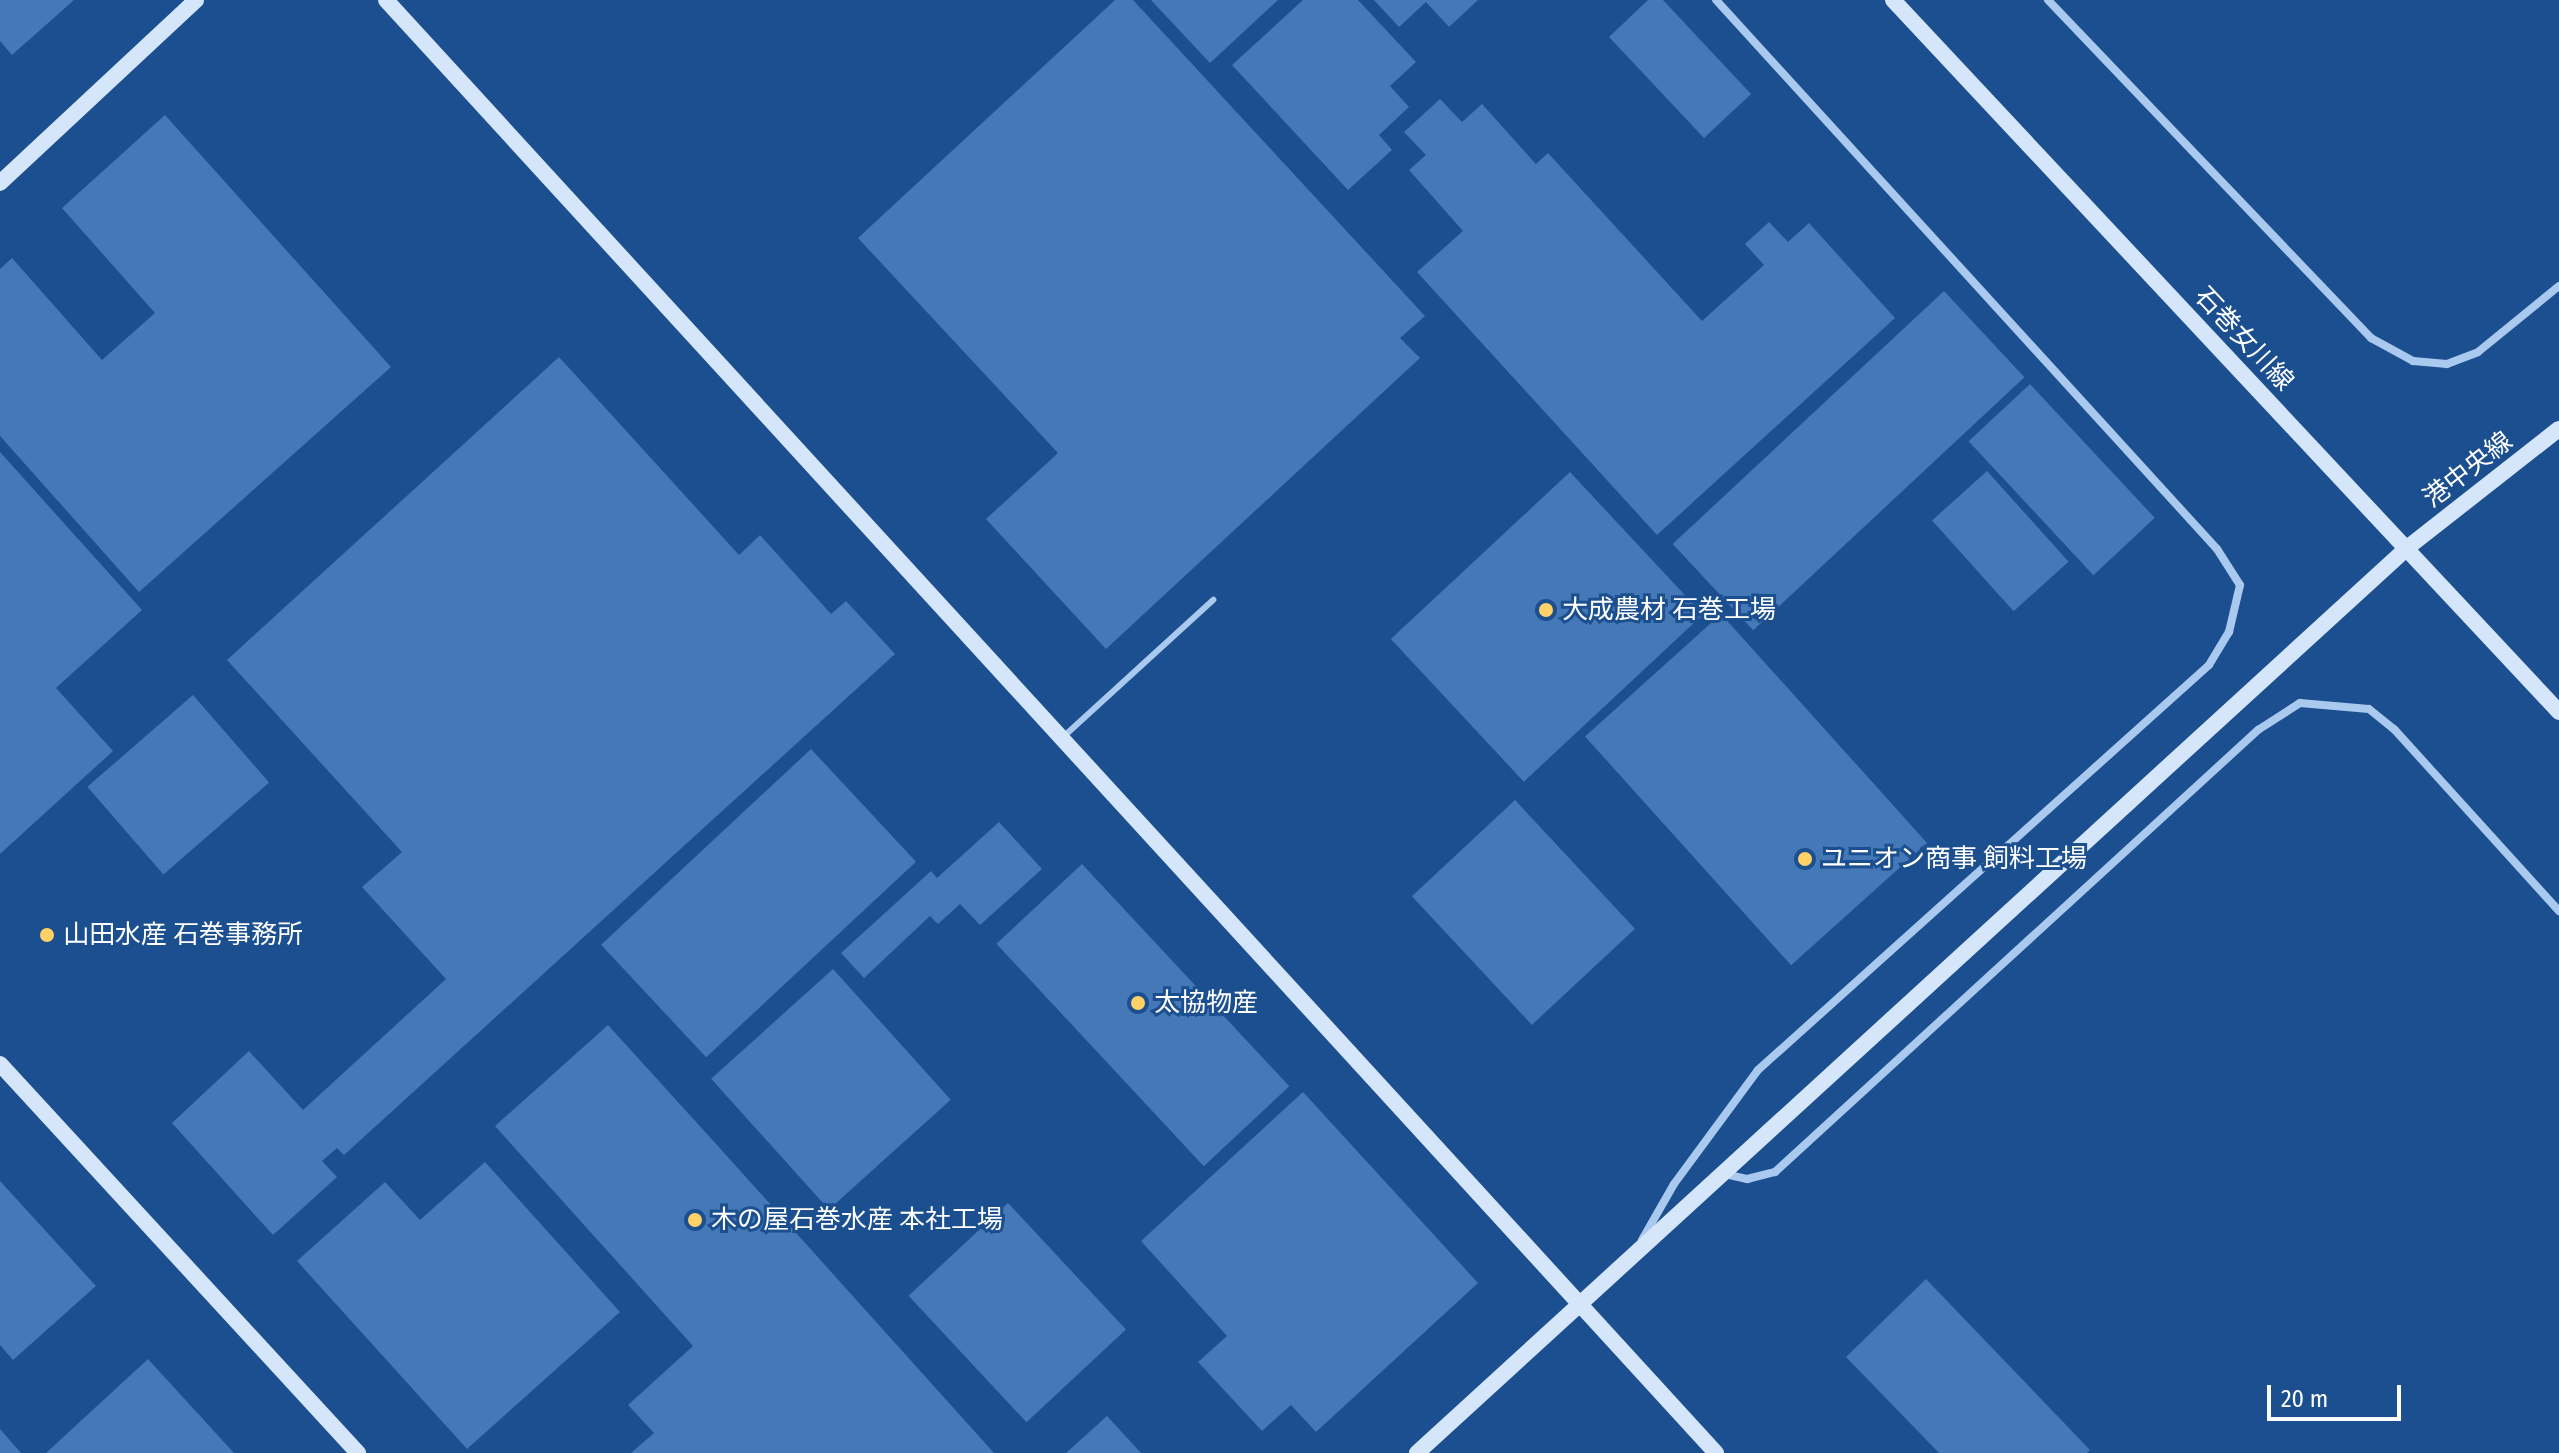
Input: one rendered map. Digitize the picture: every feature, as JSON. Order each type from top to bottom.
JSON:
[{"type":"street","points":[[0,183],[196,0]]},
{"type":"street","points":[[386,0],[1716,1453]]},
{"type":"street","points":[[1637,1247],[1674,1184],[1758,1070],[2209,665],[2229,632],[2240,585],[2217,549],[1716,0]]},
{"type":"street","name":"石巻女川線","points":[[1893,0],[2559,712]]},
{"type":"street","points":[[2048,0],[2371,338],[2413,361],[2447,364],[2478,352],[2559,286]]},
{"type":"street","name":"港中央線","points":[[1417,1453],[1718,1172],[2407,548],[2559,429]]},
{"type":"street","points":[[1718,1172],[1747,1179],[1775,1172],[2258,730],[2300,703],[2369,709],[2394,729],[2559,911]]},
{"type":"street","points":[[0,1064],[358,1453]]},
{"type":"lane","points":[[1061,739],[1213,600]]},
{"type":"building","points":[[0,0],[74,0],[12,55],[0,41]]},
{"type":"building","points":[[1115,0],[1133,0],[1425,316],[1400,338],[1420,358],[1106,649],[986,519],[1058,453],[858,238]]},
{"type":"building","points":[[1151,0],[1278,0],[1210,63]]},
{"type":"building","points":[[1303,0],[1358,0],[1416,62],[1390,86],[1409,107],[1379,135],[1392,150],[1348,190],[1232,65]]},
{"type":"building","points":[[1374,0],[1478,0],[1449,27],[1426,2],[1399,27]]},
{"type":"building","points":[[1648,0],[1663,0],[1751,94],[1704,138],[1609,37]]},
{"type":"building","points":[[1440,99],[1462,122],[1482,104],[1536,164],[1548,153],[1702,321],[1764,265],[1745,244],[1769,222],[1788,242],[1809,223],[1895,318],[1657,535],[1417,272],[1463,231],[1409,170],[1426,155],[1404,132]]},
{"type":"building","points":[[165,115],[391,367],[139,592],[0,436],[0,269],[12,258],[102,360],[155,313],[62,208]]},
{"type":"building","points":[[1944,291],[2024,377],[1753,630],[1673,544]]},
{"type":"building","points":[[559,357],[739,555],[760,535],[831,614],[846,601],[895,654],[344,1155],[337,1148],[322,1161],[337,1177],[273,1235],[172,1123],[249,1051],[303,1110],[446,979],[362,887],[402,852],[227,660]]},
{"type":"building","points":[[2030,384],[2155,518],[2093,575],[1969,441]]},
{"type":"building","points":[[0,452],[142,610],[56,688],[113,751],[0,854]]},
{"type":"building","points":[[1987,471],[2069,562],[2014,611],[1932,521]]},
{"type":"building","points":[[1570,472],[1703,615],[1524,782],[1391,639]]},
{"type":"building","points":[[1721,614],[1927,843],[1791,965],[1585,736]]},
{"type":"building","points":[[193,695],[269,783],[163,874],[87,787]]},
{"type":"building","points":[[811,749],[916,862],[706,1057],[601,945]]},
{"type":"building","points":[[1515,800],[1635,929],[1532,1025],[1412,896]]},
{"type":"building","points":[[999,822],[1042,869],[980,925],[960,904],[938,924],[930,916],[864,978],[841,953],[931,871],[937,878]]},
{"type":"building","points":[[1082,864],[1289,1086],[1204,1166],[996,944]]},
{"type":"building","points":[[833,969],[951,1100],[829,1210],[711,1079]]},
{"type":"building","points":[[608,1025],[994,1453],[631,1453],[654,1433],[628,1405],[693,1346],[495,1126]]},
{"type":"building","points":[[1303,1092],[1478,1283],[1316,1432],[1291,1405],[1262,1431],[1198,1362],[1227,1336],[1141,1241]]},
{"type":"building","points":[[485,1162],[620,1312],[467,1449],[297,1261],[385,1182],[420,1220]]},
{"type":"building","points":[[0,1181],[96,1286],[13,1360],[0,1345]]},
{"type":"building","points":[[1008,1203],[1126,1330],[1027,1422],[909,1296]]},
{"type":"building","points":[[1926,1279],[2090,1450],[2087,1453],[1939,1453],[1846,1357]]},
{"type":"building","points":[[148,1359],[234,1453],[46,1453]]},
{"type":"building","points":[[1107,1416],[1141,1453],[1066,1453]]},
{"type":"building","points":[[0,1429],[21,1453],[0,1453]]},
{"type":"place","name":"大成農材 石巻工場","points":[[1546,610]]},
{"type":"place","name":"ユニオン商事 飼料工場","points":[[1805,859]]},
{"type":"place","name":"山田水産 石巻事務所","points":[[47,935]]},
{"type":"place","name":"太協物産","points":[[1138,1003]]},
{"type":"place","name":"木の屋石巻水産 本社工場","points":[[695,1220]]}]
